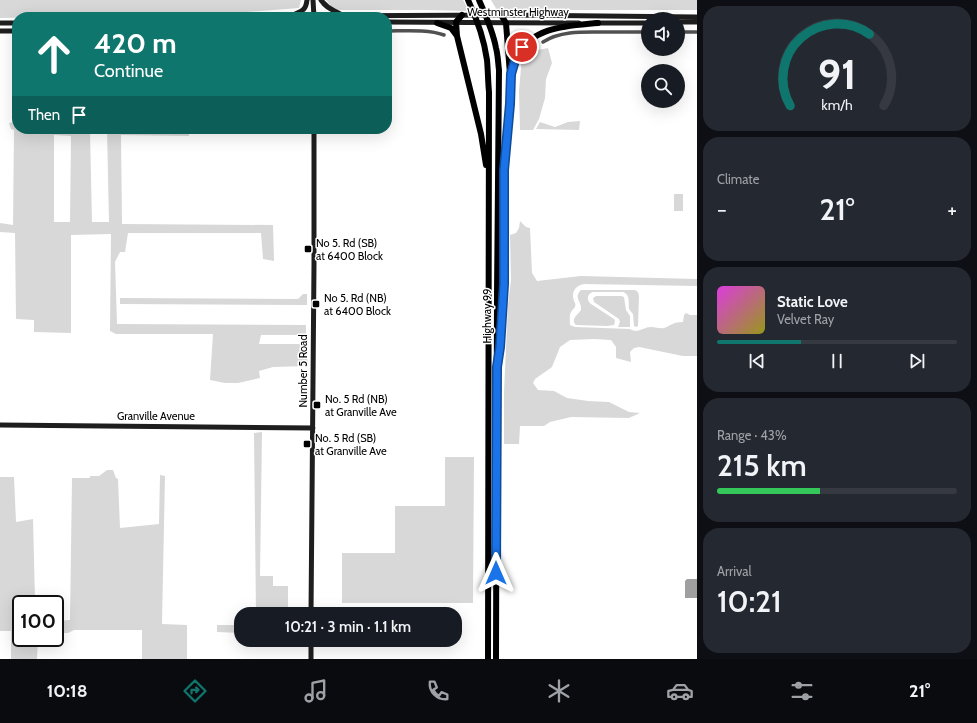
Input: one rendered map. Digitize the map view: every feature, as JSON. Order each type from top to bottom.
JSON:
[{"type":"highway","name":"Highway 99","points":[[468,0],[483,41],[487,60],[489,92],[488,659]]},
{"type":"highway","name":"Highway 99","points":[[479,0],[493,35],[499,70],[496,659]]},
{"type":"highway","points":[[462,15],[456,22],[457,36],[482,134],[489,179]]},
{"type":"highway","points":[[497,367],[500,347],[504,284],[504,170],[511,74],[506,23],[498,15]]},
{"type":"highway","points":[[437,23],[451,28],[457,36]]},
{"type":"highway","points":[[511,74],[516,57],[522,47],[530,40],[544,32],[561,27],[598,23]]},
{"type":"main road","points":[[301,12],[306,6],[307,0]]},
{"type":"main road","points":[[314,0],[314,12]]},
{"type":"main road","points":[[321,0],[329,9],[335,12]]},
{"type":"main road","name":"Westminster Highway","points":[[392,16],[697,17]]},
{"type":"main road","name":"Westminster Highway","points":[[392,22],[641,22]]},
{"type":"main road","points":[[685,22],[697,22]]},
{"type":"main road","points":[[0,23],[12,24]]},
{"type":"main road","points":[[0,31],[12,31]]},
{"type":"main road","name":"Number 5 Road","points":[[311,607],[314,134]]},
{"type":"main road","name":"Granville Avenue","points":[[0,425],[313,428]]},
{"type":"main road","points":[[311,647],[311,659]]},
{"type":"street","points":[[392,31],[439,33],[444,35]]},
{"type":"street","name":"Westminster Highway","points":[[542,42],[549,38],[569,33],[641,32]]},
{"type":"street","points":[[685,32],[697,32]]},
{"type":"shaded area","points":[[0,0],[301,0],[299,8],[248,12],[12,12],[12,18],[0,18]]},
{"type":"shaded area","points":[[326,0],[463,0],[469,11],[339,10],[331,7]]},
{"type":"shaded area","points":[[491,0],[697,0],[697,10],[497,10]]},
{"type":"shaded area","points":[[548,48],[552,63],[546,79],[545,98],[539,119],[533,130],[520,130],[519,91],[522,56],[528,52]]},
{"type":"shaded area","points":[[580,121],[579,130],[536,129],[540,122],[555,127],[568,122]]},
{"type":"shaded area","points":[[12,122],[12,129],[11,129],[9,123]]},
{"type":"shaded area","points":[[14,134],[90,134],[92,222],[109,222],[107,134],[189,134],[189,136],[121,135],[122,224],[273,225],[274,261],[263,259],[261,233],[128,233],[125,252],[120,252],[115,262],[117,324],[306,325],[306,335],[261,335],[259,344],[306,344],[308,366],[273,367],[259,371],[260,378],[238,383],[225,383],[210,380],[213,334],[116,334],[110,331],[111,234],[71,235],[71,333],[34,332],[34,320],[16,319],[15,233],[0,232],[0,223],[13,225]],"holes":[[[54,135],[71,136],[70,222],[54,222]]]},
{"type":"shaded area","points":[[674,194],[683,194],[683,211],[674,211]]},
{"type":"shaded area","points":[[520,221],[526,227],[530,228],[532,273],[537,281],[581,276],[697,279],[697,286],[581,285],[573,292],[575,308],[570,315],[570,325],[575,327],[630,329],[638,331],[648,327],[664,328],[675,323],[683,322],[684,315],[686,313],[690,315],[697,315],[697,356],[683,356],[639,347],[634,348],[630,352],[631,362],[616,358],[616,347],[611,340],[570,340],[560,347],[552,367],[535,379],[533,383],[538,390],[554,391],[567,398],[609,402],[629,412],[640,413],[629,418],[571,417],[550,422],[544,426],[520,426],[519,444],[504,444],[504,392],[508,304],[511,280],[510,235],[516,233],[519,228]]},
{"type":"shaded area","points":[[581,290],[635,290],[638,292],[639,296],[638,326],[634,326],[633,314],[629,309],[629,299],[626,293],[623,292],[593,292],[589,294],[588,297],[588,301],[591,304],[614,319],[614,325],[576,325],[574,323],[574,319],[581,310],[578,295]]},
{"type":"shaded area","points":[[303,294],[307,294],[307,305],[120,304],[120,298],[298,299]]},
{"type":"shaded area","points":[[596,296],[624,297],[626,310],[630,316],[630,327],[618,327],[620,322],[619,319],[594,302],[593,298]]},
{"type":"shaded area","points":[[262,432],[260,576],[273,576],[273,586],[288,586],[288,607],[256,607],[254,433]]},
{"type":"shaded area","points":[[445,457],[474,457],[473,603],[342,603],[342,553],[395,553],[395,506],[445,506]]},
{"type":"shaded area","points":[[107,470],[113,470],[116,478],[118,479],[120,528],[159,524],[160,475],[165,476],[162,624],[187,625],[187,659],[142,659],[142,630],[74,630],[64,633],[64,620],[70,620],[72,478],[90,478],[90,476],[99,476]]},
{"type":"shaded area","points":[[0,477],[14,477],[16,522],[33,519],[35,595],[12,595],[12,647],[38,647],[37,659],[11,659],[11,631],[0,631]]},
{"type":"shaded area","points":[[687,579],[697,579],[697,598],[685,598],[685,581]]},
{"type":"shaded area","points":[[217,625],[234,625],[234,633],[217,632]]},
{"type":"place","name":"No 5. Rd (SB) at 6400 Block","points":[[308,249]]},
{"type":"place","name":"No 5. Rd (NB) at 6400 Block","points":[[316,304]]},
{"type":"place","name":"No. 5 Rd (NB) at Granville Ave","points":[[317,405]]},
{"type":"place","name":"No. 5 Rd (SB) at Granville Ave","points":[[307,444]]},
{"type":"route","points":[[496,573],[497,367],[500,347],[504,284],[504,170],[511,74],[516,57],[522,47]]}]
